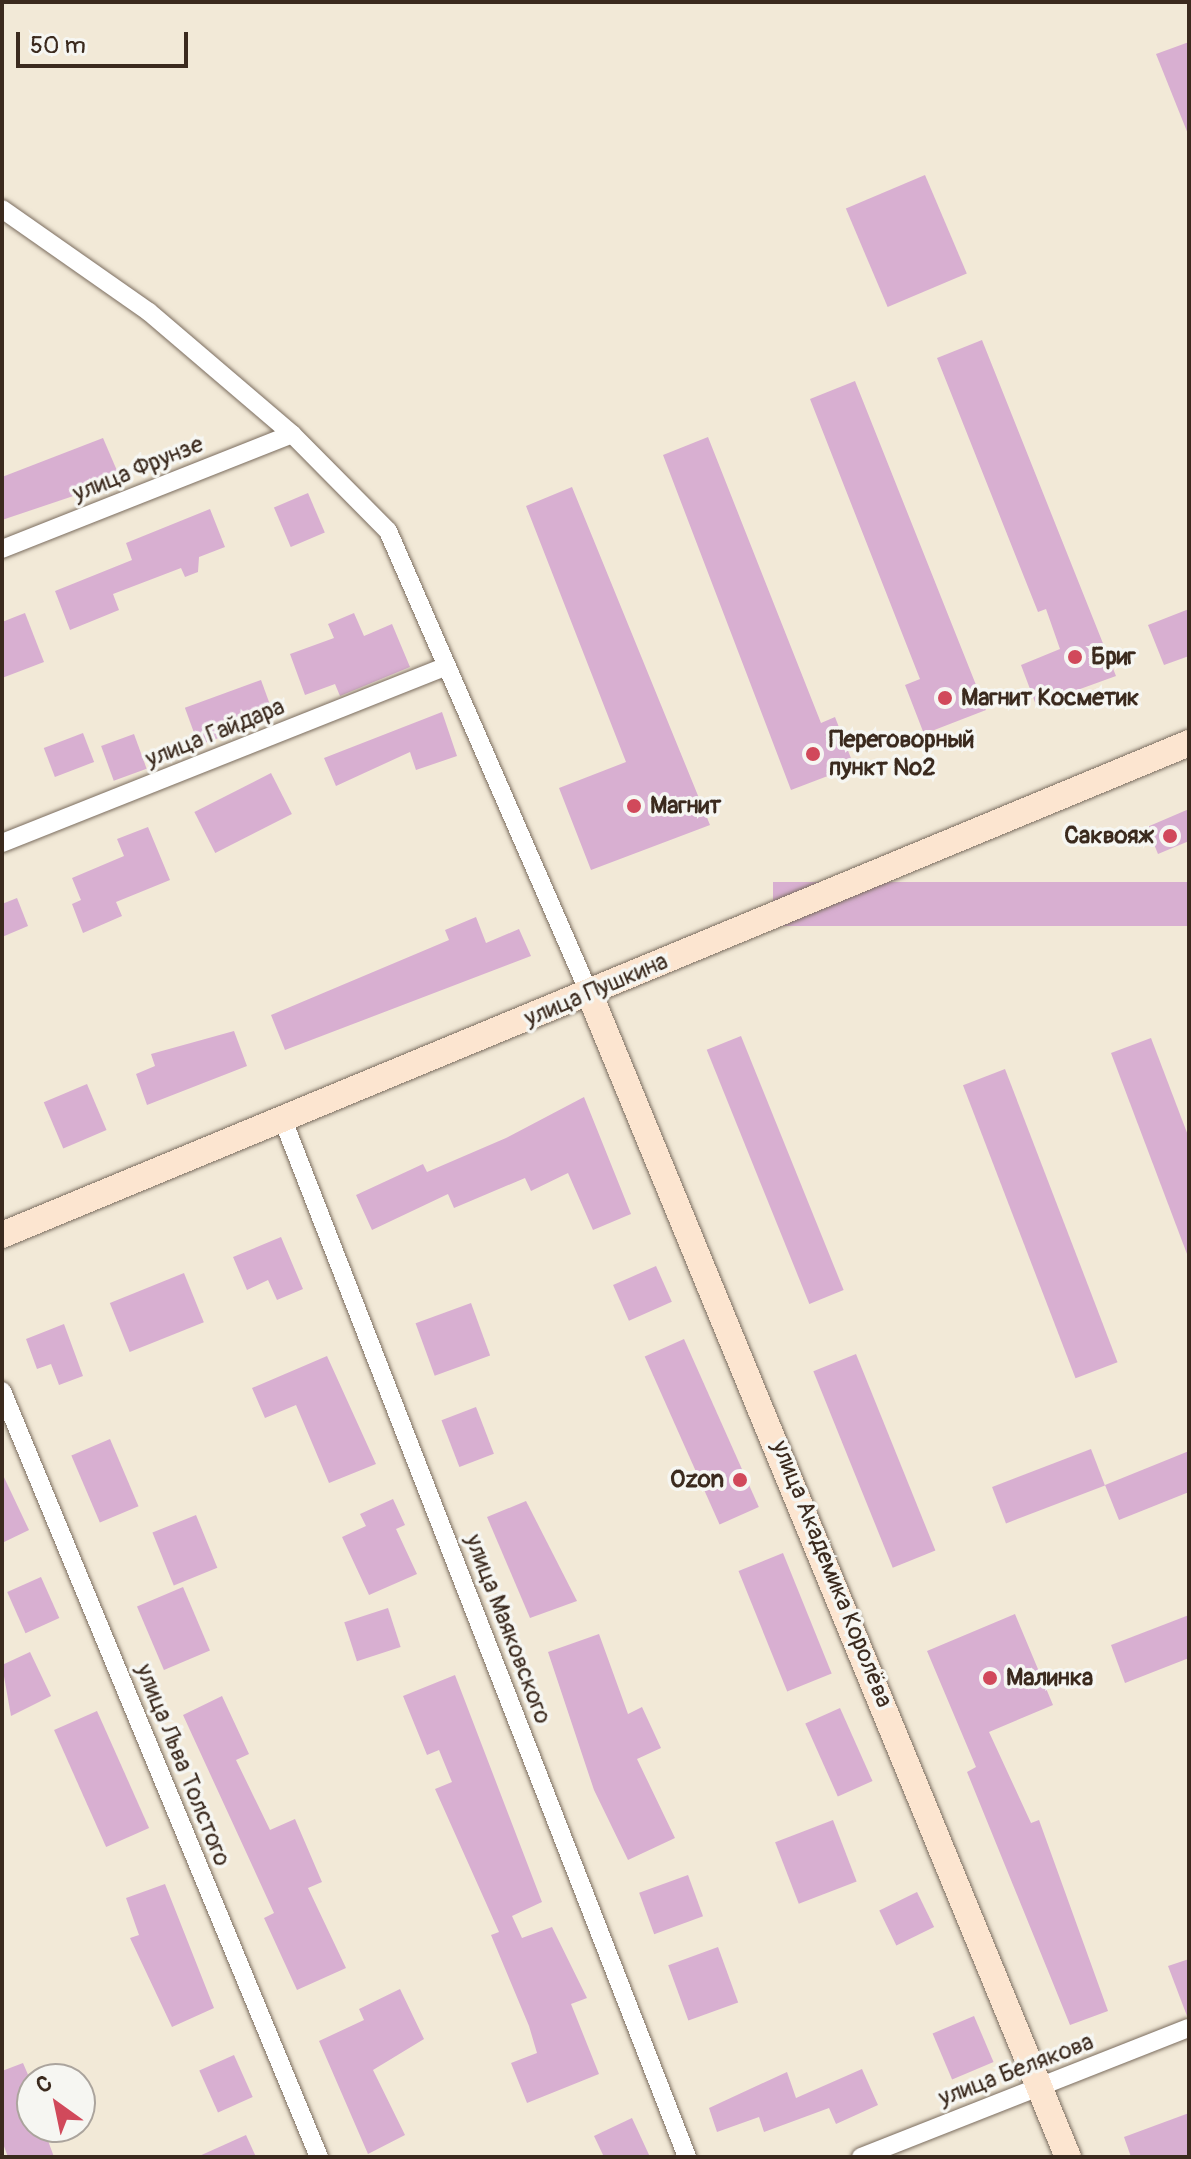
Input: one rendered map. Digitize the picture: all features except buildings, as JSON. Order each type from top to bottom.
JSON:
[{"type":"street","points":[[3,211],[149,312],[292,434],[388,531],[590,995]]},
{"type":"street","name":"улица Фрунзе","points":[[2,549],[292,434]]},
{"type":"street","name":"улица Гайдара","points":[[2,843],[445,667]]},
{"type":"street","name":"улица Пушкина","points":[[2,1235],[590,995],[1189,743]]},
{"type":"street","name":"улица Академика Королёва","points":[[590,995],[1068,2157]]},
{"type":"street","name":"улица Маяковского","points":[[283,1120],[687,2157]]},
{"type":"street","name":"улица Льва Толстого","points":[[2,1391],[319,2157]]},
{"type":"street","name":"улица Белякова","points":[[861,2157],[1189,2028]]},
{"type":"place","name":"Бриг","points":[[1075,657]]},
{"type":"place","name":"Магнит Косметик","points":[[945,698]]},
{"type":"place","name":"Переговорный пункт №2","points":[[813,754]]},
{"type":"place","name":"Магнит","points":[[634,806]]},
{"type":"place","name":"Саквояж","points":[[1170,836]]},
{"type":"place","name":"Ozon","points":[[740,1480]]},
{"type":"place","name":"Малинка","points":[[990,1678]]}]
